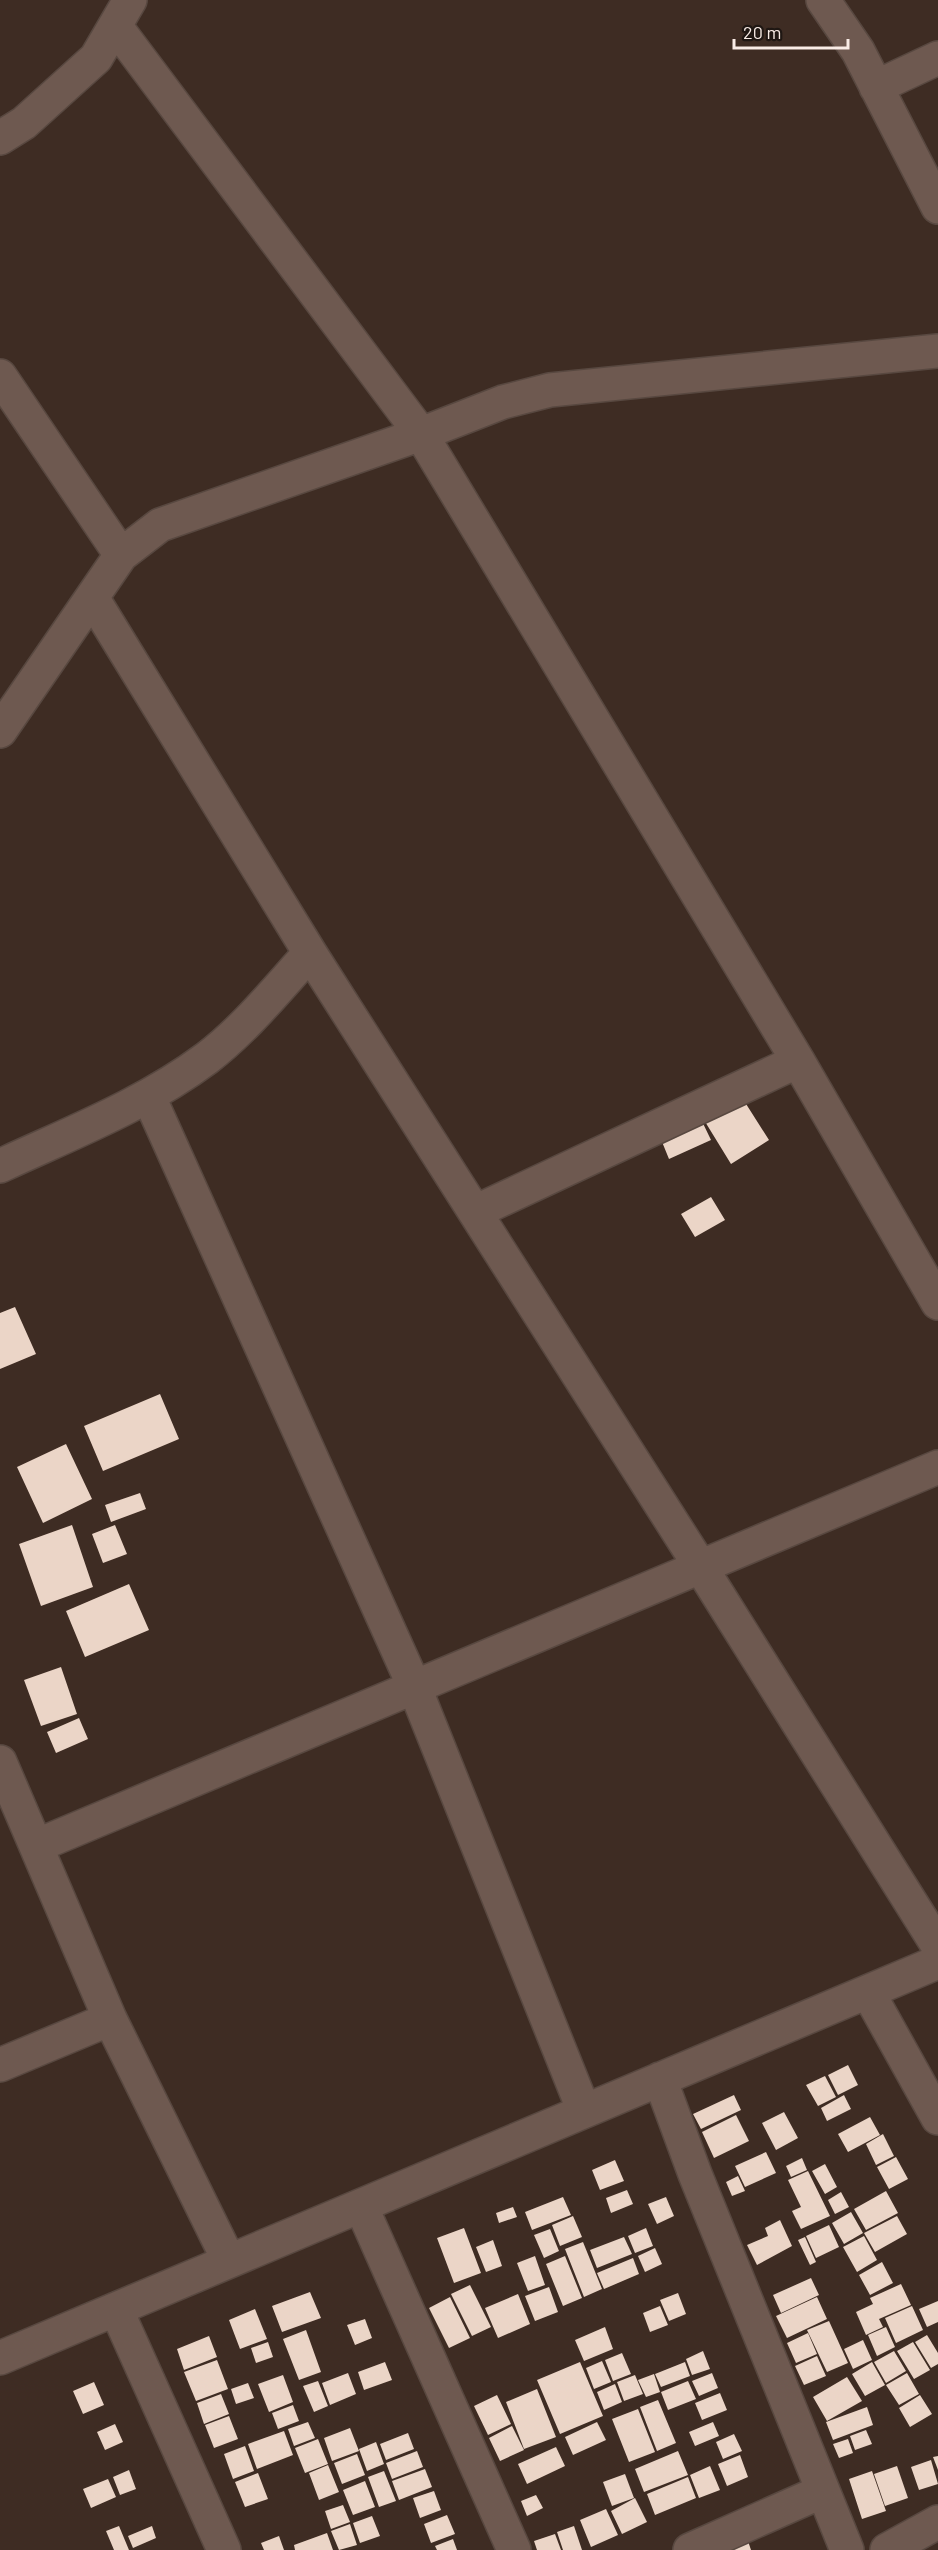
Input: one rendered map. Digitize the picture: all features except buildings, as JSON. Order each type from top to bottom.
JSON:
[{"type":"street","points":[[823,0],[858,51],[938,207]]},
{"type":"street","points":[[0,138],[24,123],[96,58],[123,14],[421,434],[798,1061],[938,1303]]},
{"type":"street","points":[[876,87],[938,58]]},
{"type":"street","points":[[0,731],[93,599],[121,555],[160,525],[421,434],[503,402],[550,390],[936,358]]},
{"type":"street","points":[[0,376],[121,555]]},
{"type":"street","points":[[93,599],[310,953],[700,1566],[938,1946]]},
{"type":"street","points":[[0,1166],[149,1097],[208,1057],[252,1017],[310,953]]},
{"type":"street","points":[[475,1212],[798,1061]]},
{"type":"street","points":[[149,1097],[414,1686],[584,2111]]},
{"type":"street","points":[[36,1846],[938,1467]]},
{"type":"street","points":[[0,1762],[110,2019],[228,2261]]},
{"type":"street","points":[[0,2358],[938,1962]]},
{"type":"street","points":[[868,1992],[938,2118]]},
{"type":"street","points":[[0,2065],[110,2019]]},
{"type":"street","points":[[660,2079],[695,2174],[847,2550]]},
{"type":"street","points":[[362,2206],[514,2550]]},
{"type":"street","points":[[116,2309],[224,2550]]},
{"type":"street","points":[[690,2550],[823,2491]]},
{"type":"street","points":[[887,2550],[938,2522]]}]
